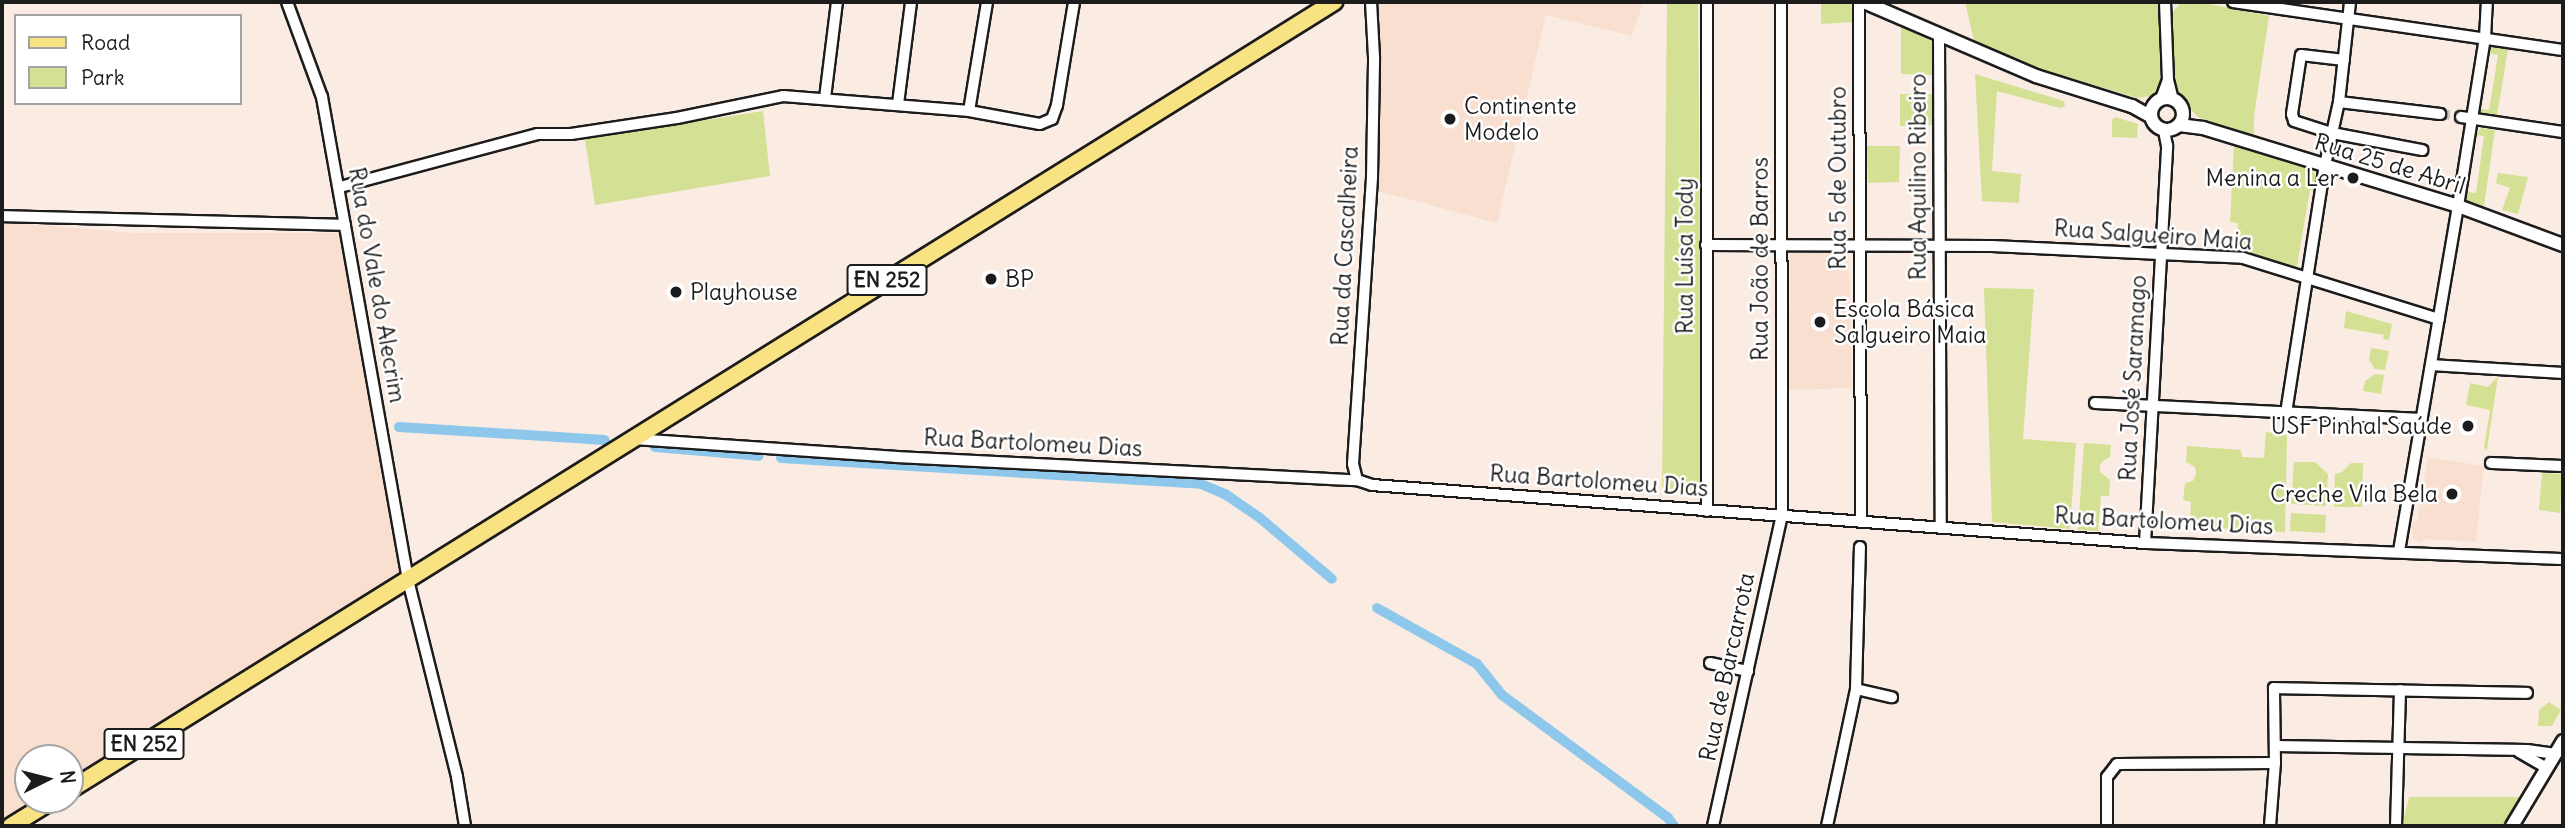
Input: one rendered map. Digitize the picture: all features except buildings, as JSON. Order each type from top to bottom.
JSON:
[{"type":"main road","name":"EN 252","points":[[84,781],[1334,2]]},
{"type":"main road","points":[[11,826],[30,814]]},
{"type":"street","name":"Rua do Vale do Alecrim","points":[[287,2],[322,97],[408,580],[457,777],[465,826]]},
{"type":"street","points":[[825,98],[837,2]]},
{"type":"street","points":[[898,104],[911,2]]},
{"type":"street","points":[[969,111],[987,2]]},
{"type":"street","points":[[340,187],[538,134],[570,134],[677,118],[783,96],[969,111],[1040,124],[1052,119],[1057,105],[1074,2]]},
{"type":"street","name":"Rua da Cascalheira","points":[[1365,2],[1370,14]]},
{"type":"street","name":"Rua da Cascalheira","points":[[1357,480],[1353,464],[1372,177],[1374,57],[1371,2]]},
{"type":"street","name":"Rua Luísa Tody","points":[[1707,2],[1707,511]]},
{"type":"street","name":"Rua João de Barros","points":[[1781,2],[1782,516]]},
{"type":"street","points":[[1862,2],[2036,76],[2132,106],[2159,105],[2181,119],[2164,131],[2155,126],[2159,105],[2168,80],[2165,2]]},
{"type":"street","name":"Rua 5 de Outubro","points":[[1861,522],[1862,2]]},
{"type":"street","points":[[2233,2],[2563,50]]},
{"type":"street","points":[[2286,413],[2325,165],[2339,102],[2350,2]]},
{"type":"street","points":[[2399,551],[2458,206],[2466,118],[2485,38],[2487,2]]},
{"type":"street","name":"Rua Aquilino Ribeiro","points":[[1939,37],[1941,528]]},
{"type":"street","points":[[2344,60],[2301,55],[2292,117],[2297,123],[2332,133],[2421,150]]},
{"type":"street","points":[[2339,102],[2440,114]]},
{"type":"street","points":[[2466,118],[2563,132]]},
{"type":"street","name":"Rua 25 de Abril","points":[[2181,119],[2458,206],[2563,244]]},
{"type":"street","name":"Rua José Saramago","points":[[2145,543],[2167,146],[2164,131]]},
{"type":"street","points":[[2,216],[345,225]]},
{"type":"street","name":"Rua Salgueiro Maia","points":[[1706,245],[1992,246],[2243,258],[2439,319]]},
{"type":"street","points":[[2431,365],[2563,373]]},
{"type":"street","points":[[2095,403],[2422,419]]},
{"type":"street","name":"Rua Bartolomeu Dias","points":[[633,439],[896,457],[1357,480],[1371,485],[2145,543],[2563,559]]},
{"type":"street","points":[[2491,463],[2563,466]]},
{"type":"street","name":"Rua de Barcarrota","points":[[1713,826],[1782,516]]},
{"type":"street","points":[[1827,826],[1856,689],[1860,547]]},
{"type":"street","points":[[1710,663],[1748,671]]},
{"type":"street","points":[[2270,826],[2275,763],[2274,688],[2527,693]]},
{"type":"street","points":[[1856,689],[1892,697]]},
{"type":"street","points":[[2396,826],[2400,690]]},
{"type":"street","points":[[2275,746],[2519,752],[2560,749]]},
{"type":"street","points":[[2512,826],[2560,749]]},
{"type":"street","points":[[2519,752],[2547,768]]},
{"type":"street","points":[[2107,826],[2107,777],[2117,764],[2275,763]]},
{"type":"shaded area","points":[[1379,2],[1643,2],[1632,36],[1546,15],[1497,223],[1366,188]]},
{"type":"shaded area","points":[[2,222],[135,233],[341,233],[402,573],[84,770],[84,744],[14,744],[15,814],[2,822]]},
{"type":"shaded area","name":"Escola Básica Salgueiro Maia","points":[[1846,252],[1849,257],[1852,388],[1788,390],[1790,253]]},
{"type":"shaded area","name":"Creche Vila Bela","points":[[2428,457],[2484,466],[2476,542],[2424,539],[2420,543],[2413,538],[2412,522],[2417,522]]},
{"type":"green space","points":[[1667,2],[1698,2],[1702,495],[1662,487]]},
{"type":"green space","points":[[1821,2],[1851,4],[1855,22],[1821,24]]},
{"type":"green space","points":[[1965,2],[2160,2],[2160,87],[2151,96],[2138,98],[2016,62],[1975,45]]},
{"type":"green space","points":[[2181,2],[2199,2],[2269,16],[2254,116],[2254,136],[2198,117],[2184,102],[2176,87],[2174,68],[2173,12]]},
{"type":"green space","points":[[1901,27],[1933,42],[1933,75],[1901,74]]},
{"type":"green space","points":[[2490,46],[2508,49],[2497,116],[2480,113],[2480,109],[2489,110],[2498,55],[2489,53]]},
{"type":"green space","points":[[1975,74],[2064,101],[2065,106],[2060,108],[1997,91],[1992,171],[2021,174],[2019,203],[1982,201]]},
{"type":"green space","points":[[1900,94],[1934,94],[1934,125],[1900,126]]},
{"type":"green space","points":[[763,111],[770,176],[595,205],[585,139]]},
{"type":"green space","points":[[2115,117],[2138,124],[2137,138],[2112,137],[2112,120]]},
{"type":"green space","points":[[2481,128],[2495,130],[2484,206],[2466,200],[2468,192],[2476,193],[2484,136],[2476,135]]},
{"type":"green space","points":[[2234,145],[2307,167],[2315,173],[2316,190],[2310,190],[2297,266],[2289,267],[2250,255],[2249,248],[2237,246],[2238,223],[2230,222]]},
{"type":"green space","points":[[1867,146],[1900,146],[1899,182],[1868,183]]},
{"type":"green space","points":[[2498,173],[2528,177],[2518,214],[2502,210],[2510,188],[2496,183]]},
{"type":"green space","points":[[1984,288],[2034,289],[2023,439],[2076,443],[2070,529],[1992,522]]},
{"type":"green space","points":[[2346,311],[2392,324],[2389,340],[2383,339],[2384,335],[2344,328]]},
{"type":"green space","points":[[2371,348],[2389,351],[2385,370],[2375,369],[2369,360]]},
{"type":"green space","points":[[2375,374],[2384,375],[2381,394],[2363,391],[2365,381]]},
{"type":"green space","points":[[2498,376],[2487,450],[2484,448],[2490,410],[2466,405],[2470,383],[2488,387]]},
{"type":"green space","points":[[2266,432],[2287,435],[2285,532],[2197,527],[2190,521],[2191,502],[2183,500],[2185,483],[2193,481],[2196,474],[2195,467],[2186,462],[2187,446],[2241,450],[2242,457],[2264,458]]},
{"type":"green space","points":[[2084,443],[2111,445],[2110,457],[2100,465],[2100,472],[2110,480],[2109,496],[2101,496],[2098,531],[2078,530]]},
{"type":"green space","points":[[2294,462],[2315,462],[2328,474],[2326,506],[2291,504]]},
{"type":"green space","points":[[2351,463],[2363,463],[2362,507],[2334,507],[2335,474],[2342,472]]},
{"type":"green space","points":[[2542,473],[2562,474],[2560,513],[2539,510]]},
{"type":"green space","points":[[2291,513],[2326,515],[2325,533],[2290,531]]},
{"type":"green space","points":[[2549,702],[2561,710],[2552,726],[2538,726],[2539,710]]},
{"type":"green space","points":[[2409,797],[2521,797],[2504,826],[2402,826]]},
{"type":"waterway","points":[[399,427],[605,440]]},
{"type":"waterway","points":[[655,447],[759,456]]},
{"type":"waterway","points":[[781,458],[1201,484],[1225,494],[1260,518],[1332,579]]},
{"type":"waterway","points":[[1377,608],[1477,664],[1502,695],[1668,818],[1674,826]]},
{"type":"tunnel","points":[[2440,114],[2461,117]]},
{"type":"place","name":"Continente Modelo","points":[[1450,119]]},
{"type":"place","name":"Menina a Ler","points":[[2353,178]]},
{"type":"place","name":"BP","points":[[991,279]]},
{"type":"place","name":"Playhouse","points":[[676,292]]},
{"type":"place","name":"Escola Básica Salgueiro Maia","points":[[1820,322]]},
{"type":"place","name":"USF Pinhal Saúde","points":[[2468,426]]},
{"type":"place","name":"Creche Vila Bela","points":[[2452,494]]}]
